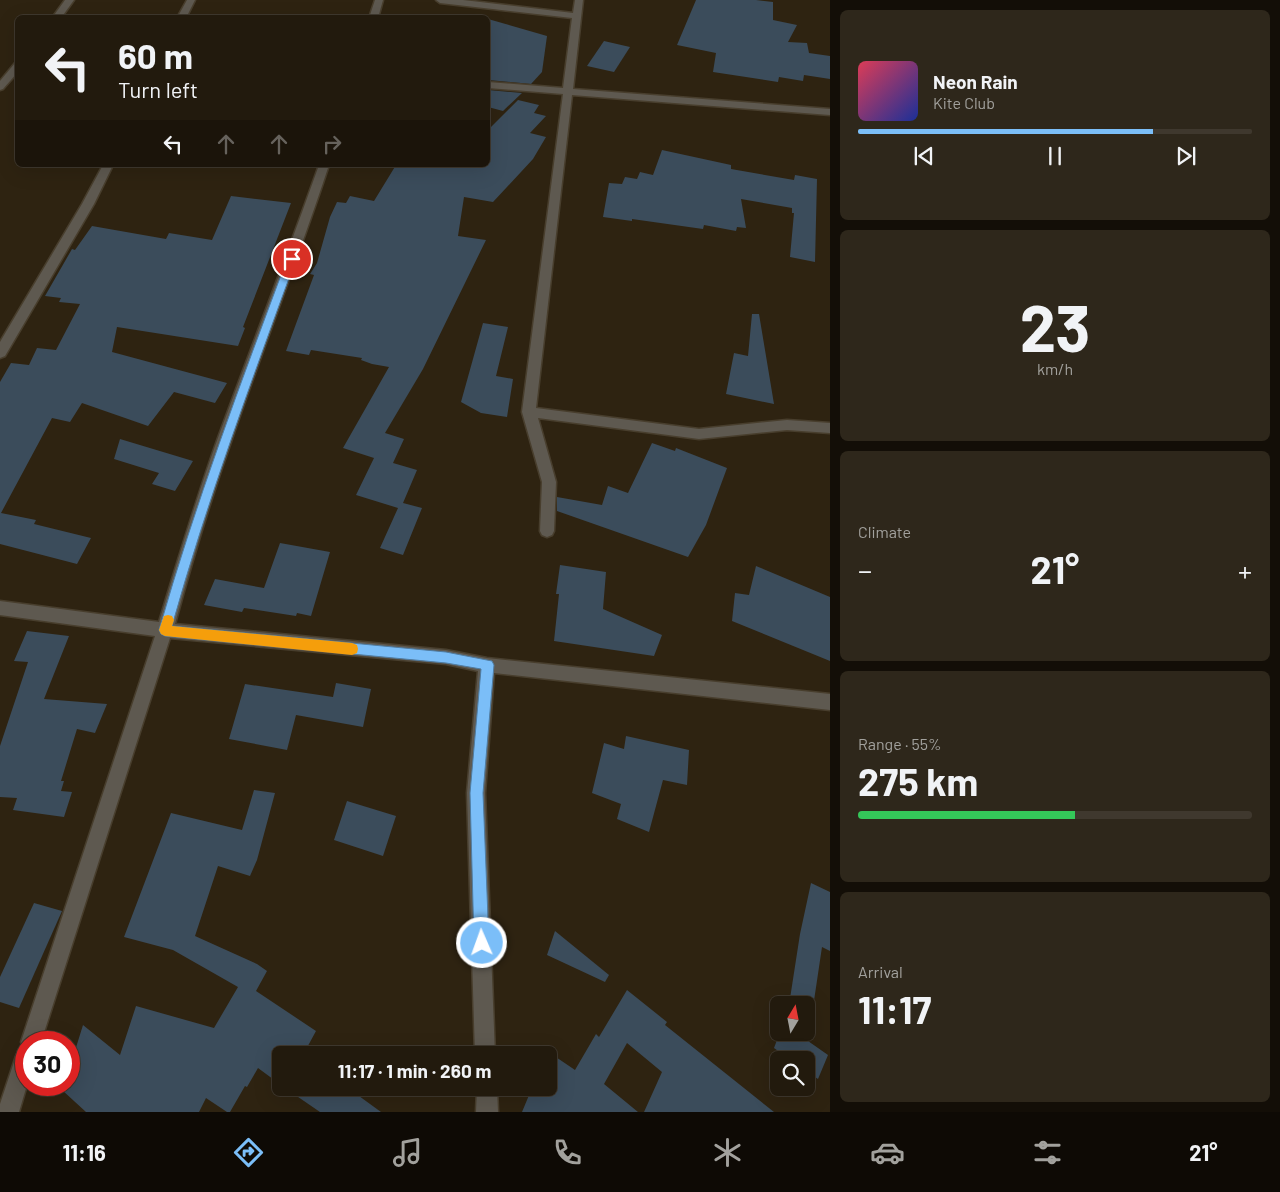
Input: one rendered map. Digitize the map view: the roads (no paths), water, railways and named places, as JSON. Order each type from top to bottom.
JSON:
[{"type":"street","points":[[58,15],[70,0]]},
{"type":"street","points":[[183,15],[191,0]]},
{"type":"street","points":[[374,15],[378,0]]},
{"type":"street","points":[[440,0],[578,16]]},
{"type":"street","points":[[547,531],[549,482],[529,412],[579,0]]},
{"type":"street","points":[[0,87],[15,69]]},
{"type":"street","points":[[490,85],[830,112]]},
{"type":"street","points":[[0,352],[88,204],[107,167]]},
{"type":"street","points":[[35,1031],[165,630],[186,557],[223,444],[289,268],[323,167]]},
{"type":"street","points":[[0,324],[15,326]]},
{"type":"street","points":[[529,412],[699,434],[787,425],[830,428]]},
{"type":"street","points":[[0,608],[165,630],[446,658],[487,665],[830,702]]},
{"type":"street","points":[[486,1046],[476,793],[487,665]]},
{"type":"street","points":[[8,1112],[15,1090]]},
{"type":"street","points":[[487,1096],[487,1112]]}]
